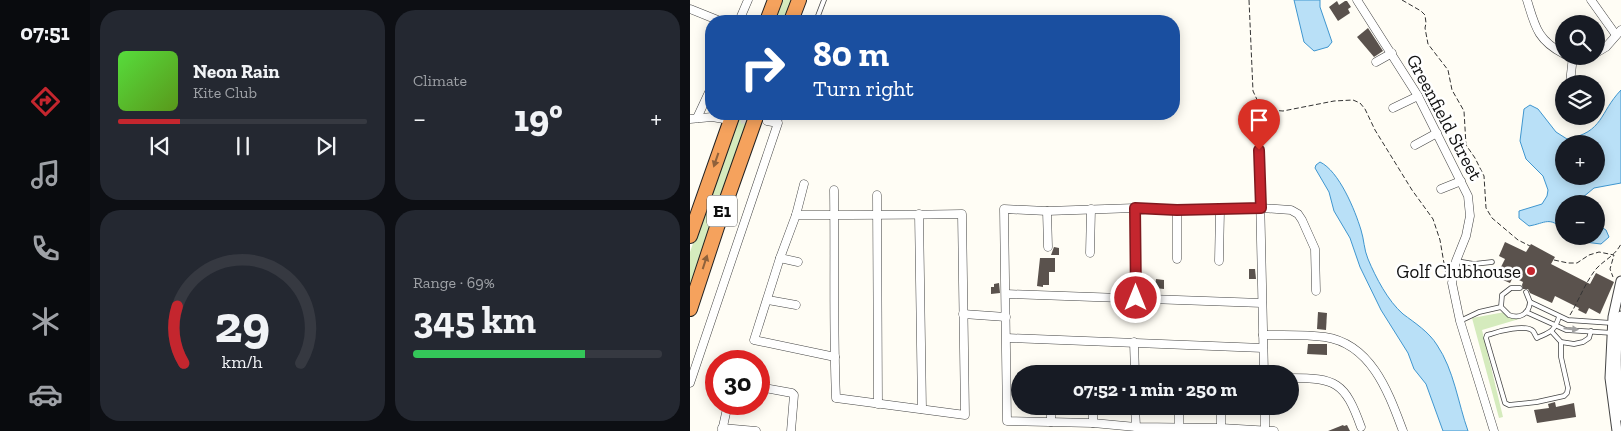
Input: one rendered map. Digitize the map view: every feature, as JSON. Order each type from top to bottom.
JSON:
[{"type":"highway","points":[[769,15],[775,0]]},
{"type":"highway","points":[[793,15],[799,0]]},
{"type":"highway","name":"E1","points":[[690,236],[727,120]]},
{"type":"highway","name":"E1","points":[[690,309],[717,227],[761,120]]},
{"type":"street","points":[[742,15],[748,0]]},
{"type":"street","name":"Greenfield Street","points":[[1357,0],[1418,96],[1468,196],[1470,216],[1466,236],[1456,261],[1452,283],[1460,321],[1494,431]]},
{"type":"street","points":[[1527,0],[1536,30],[1555,50]]},
{"type":"street","points":[[1590,0],[1619,33],[1605,48]]},
{"type":"street","points":[[690,9],[705,15]]},
{"type":"street","points":[[1376,62],[1392,54]]},
{"type":"street","points":[[1393,108],[1418,96]]},
{"type":"street","points":[[694,119],[705,99]]},
{"type":"street","points":[[690,383],[778,123],[770,120]]},
{"type":"street","points":[[1415,145],[1437,132]]},
{"type":"street","points":[[1259,150],[1264,365]]},
{"type":"street","points":[[1441,189],[1461,181]]},
{"type":"street","points":[[804,184],[796,215],[754,340],[834,357]]},
{"type":"street","points":[[796,215],[834,215],[877,214],[962,214],[965,415],[836,398],[834,357],[834,215],[834,190]]},
{"type":"street","points":[[877,195],[878,404]]},
{"type":"street","points":[[1274,431],[1007,421],[1004,210],[1047,211],[1135,208],[1220,210],[1261,208],[1291,210],[1298,214],[1302,220],[1315,249],[1316,291]]},
{"type":"street","points":[[1135,208],[1136,298]]},
{"type":"street","points":[[1090,254],[1091,209]]},
{"type":"street","points":[[1177,210],[1177,259]]},
{"type":"street","points":[[1219,261],[1220,210]]},
{"type":"street","points":[[1047,211],[1048,247]]},
{"type":"street","points":[[919,214],[922,410]]},
{"type":"street","points":[[780,258],[798,262]]},
{"type":"street","points":[[1617,431],[1610,378],[1621,282]]},
{"type":"street","points":[[1006,294],[1262,303]]},
{"type":"street","points":[[768,300],[796,305]]},
{"type":"street","points":[[963,314],[1006,316]]},
{"type":"street","points":[[1616,325],[1616,377],[1621,416]]},
{"type":"street","points":[[1263,335],[1327,337],[1343,343],[1356,351],[1378,373],[1403,431]]},
{"type":"street","points":[[1007,338],[1263,348]]},
{"type":"street","points":[[1134,342],[1135,365]]},
{"type":"street","points":[[1299,378],[1324,379],[1342,390],[1350,400],[1361,427]]},
{"type":"street","points":[[770,388],[792,393],[794,396],[791,431]]},
{"type":"street","points":[[725,415],[722,430],[756,431]]},
{"type":"street","points":[[1051,415],[1051,422]]},
{"type":"street","points":[[1093,415],[1093,424]]},
{"type":"street","points":[[1135,415],[1136,427]]},
{"type":"street","points":[[1179,415],[1179,428]]},
{"type":"street","points":[[1221,415],[1221,428]]},
{"type":"street","points":[[1265,415],[1265,430]]},
{"type":"lane","points":[[818,15],[824,0]]},
{"type":"lane","points":[[1456,261],[1474,264],[1492,262]]},
{"type":"lane","points":[[1520,288],[1511,288],[1505,292],[1501,299],[1502,307],[1506,313],[1512,316],[1520,316],[1526,312],[1530,302]]},
{"type":"lane","points":[[1526,292],[1530,302],[1559,317],[1568,320],[1616,325]]},
{"type":"lane","points":[[1460,321],[1479,312],[1502,307]]},
{"type":"lane","points":[[1526,312],[1566,330],[1591,330],[1616,325]]},
{"type":"lane","points":[[1559,317],[1552,332],[1536,338],[1533,331],[1529,328],[1514,328],[1488,335],[1486,338],[1505,403],[1509,405],[1537,402],[1567,394],[1568,388],[1561,357],[1561,342]]},
{"type":"lane","points":[[1552,332],[1561,342],[1574,344],[1589,338],[1591,330]]},
{"type":"path","points":[[1249,0],[1253,91],[1260,106],[1270,110],[1283,111],[1334,101],[1353,100],[1360,103],[1412,190],[1433,218],[1440,240],[1446,275]]},
{"type":"path","points":[[1402,0],[1421,10],[1425,15],[1428,44],[1448,70],[1452,90],[1464,111],[1466,144],[1484,176],[1486,208],[1492,218],[1518,240],[1530,246]]},
{"type":"path","points":[[1568,320],[1591,275],[1614,255],[1621,244]]},
{"type":"path","points":[[1554,260],[1577,263],[1589,254],[1599,252],[1614,255]]},
{"type":"green space","points":[[779,0],[794,0],[788,15],[774,15]]},
{"type":"green space","points":[[736,120],[751,120],[690,296],[690,252]]},
{"type":"green space","points":[[1505,312],[1519,319],[1482,330],[1503,417],[1499,418],[1472,318]]},
{"type":"water","points":[[1294,0],[1320,0],[1320,7],[1332,42],[1328,47],[1314,51],[1304,42]]},
{"type":"water","points":[[1621,90],[1621,183],[1594,188],[1586,195],[1555,195],[1555,223],[1544,222],[1529,226],[1519,218],[1519,211],[1542,204],[1548,190],[1543,176],[1526,159],[1520,141],[1524,109],[1530,105],[1538,109],[1556,132],[1561,135],[1555,135],[1555,185],[1605,185],[1605,135],[1581,135],[1596,125],[1605,125],[1605,112]]},
{"type":"water","points":[[1320,162],[1340,182],[1350,202],[1362,233],[1368,259],[1383,289],[1392,303],[1403,314],[1430,336],[1443,355],[1452,376],[1468,431],[1443,431],[1426,384],[1414,369],[1408,353],[1381,310],[1360,267],[1350,238],[1334,211],[1329,192],[1315,168]]},
{"type":"water","points":[[1605,229],[1606,230],[1609,237],[1605,240]]},
{"type":"building","points":[[1337,1],[1339,5],[1347,1],[1351,7],[1348,9],[1350,13],[1338,21],[1329,7]]},
{"type":"building","points":[[1368,28],[1383,51],[1374,57],[1357,37]]},
{"type":"building","name":"Golf Clubhouse","points":[[1505,242],[1526,252],[1531,244],[1555,257],[1551,264],[1590,284],[1596,273],[1614,282],[1600,314],[1589,308],[1586,314],[1578,310],[1579,308],[1555,296],[1552,303],[1530,293],[1528,289],[1523,289],[1523,282],[1513,277],[1510,283],[1496,277],[1505,259],[1499,256]]},
{"type":"building","points":[[1054,247],[1059,248],[1059,255],[1051,255]]},
{"type":"building","points":[[1040,258],[1055,258],[1055,272],[1049,272],[1049,285],[1043,285],[1043,287],[1037,286]]},
{"type":"building","points":[[1249,269],[1255,269],[1256,279],[1249,279]]},
{"type":"building","points":[[1156,279],[1164,280],[1164,289],[1155,288]]},
{"type":"building","points":[[999,283],[1000,293],[991,294],[991,287]]},
{"type":"building","points":[[1318,312],[1327,313],[1326,330],[1317,329]]},
{"type":"building","points":[[1308,344],[1327,344],[1327,355],[1307,354]]},
{"type":"building","points":[[1555,402],[1556,407],[1574,403],[1576,417],[1537,423],[1534,410],[1549,408],[1548,404]]},
{"type":"building","points":[[1347,425],[1350,431],[1328,431]]},
{"type":"place","name":"Golf Clubhouse","points":[[1531,271]]},
{"type":"route","points":[[1136,298],[1135,208],[1177,210],[1261,208],[1259,150]]}]
